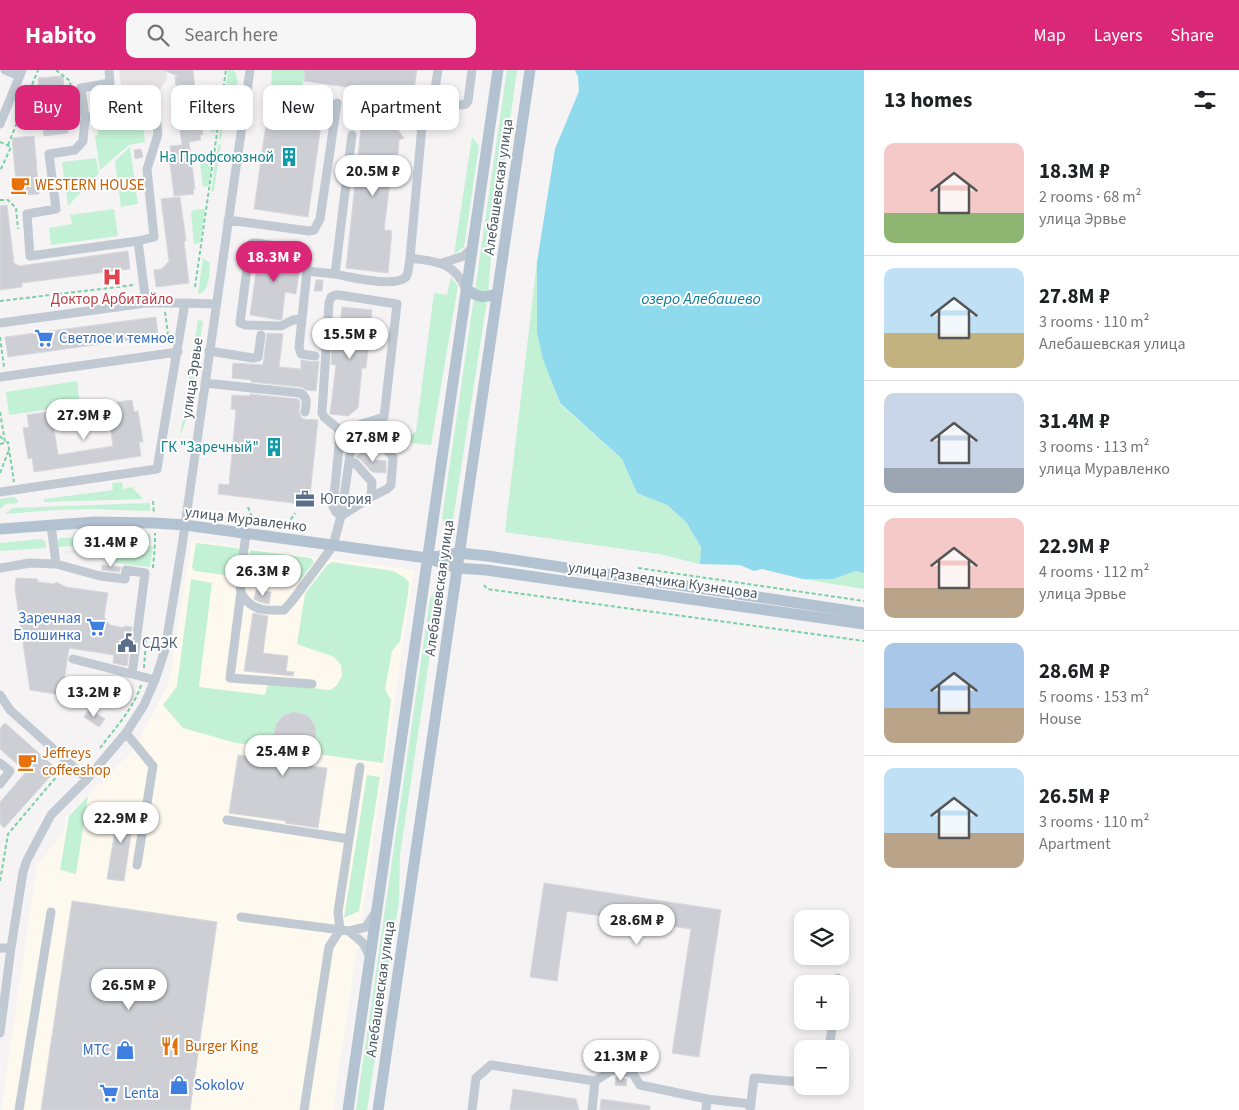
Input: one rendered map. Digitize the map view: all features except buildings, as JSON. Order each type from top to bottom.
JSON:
[{"type":"main road","name":"Алебашевская улица","points":[[348,1110],[498,70]]},
{"type":"main road","name":"Алебашевская улица","points":[[378,1110],[530,70]]},
{"type":"main road","points":[[466,289],[480,297],[497,294]]},
{"type":"main road","name":"улица Муравленко","points":[[0,529],[95,522],[185,525],[427,558]]},
{"type":"main road","name":"улица Разведчика Кузнецова","points":[[427,558],[459,553],[864,613]]},
{"type":"main road","name":"улица Разведчика Кузнецова","points":[[427,558],[457,568],[486,570],[864,624]]},
{"type":"street","points":[[0,124],[21,73],[4,70]]},
{"type":"street","points":[[85,118],[155,109],[158,134],[147,169],[154,237],[138,241],[30,256],[26,214],[56,209],[49,154],[75,150],[83,141],[85,118],[82,88],[110,83],[109,70]]},
{"type":"street","name":"улица Эрвье","points":[[0,1033],[11,948],[26,860],[51,815],[87,779],[126,734],[144,705],[165,650],[185,525],[250,70]]},
{"type":"street","points":[[438,70],[433,101],[436,103],[464,105],[468,101],[472,70]]},
{"type":"street","points":[[228,220],[309,231],[314,230],[320,219],[337,103]]},
{"type":"street","points":[[307,271],[385,282],[394,282],[408,275],[421,130]]},
{"type":"street","points":[[335,274],[352,134]]},
{"type":"street","points":[[138,241],[146,303]]},
{"type":"street","points":[[301,319],[292,320],[281,326],[246,325],[240,323],[250,246],[253,243],[304,251],[307,254],[299,351],[301,354],[314,356]]},
{"type":"street","points":[[442,263],[464,256],[472,248]]},
{"type":"street","points":[[410,258],[442,263],[452,270],[462,281],[466,289]]},
{"type":"street","points":[[341,516],[333,507],[340,436],[346,429],[384,417],[397,304],[339,295],[331,297],[329,303],[322,413],[324,417],[342,432]]},
{"type":"street","points":[[0,323],[146,303],[216,304]]},
{"type":"street","points":[[0,492],[157,469],[174,350],[184,303]]},
{"type":"street","points":[[210,351],[253,358],[258,357],[261,335]]},
{"type":"street","points":[[0,377],[174,350]]},
{"type":"street","points":[[205,383],[300,394],[307,399],[305,412]]},
{"type":"street","points":[[241,591],[248,603],[260,609],[284,610],[333,546],[341,516],[353,445],[379,446],[390,453],[392,457],[391,484],[386,490],[341,516]]},
{"type":"street","points":[[350,463],[355,463],[372,482],[371,497]]},
{"type":"street","points":[[51,524],[56,564]]},
{"type":"street","points":[[246,533],[230,678],[312,684]]},
{"type":"street","points":[[0,568],[30,563],[56,564],[100,576],[125,579],[126,570],[144,573],[132,674]]},
{"type":"street","points":[[73,659],[155,680]]},
{"type":"street","points":[[0,695],[10,710],[87,779]]},
{"type":"street","points":[[126,734],[153,766],[137,866]]},
{"type":"street","points":[[0,763],[10,771],[0,784]]},
{"type":"street","points":[[360,767],[338,912],[344,930],[362,943],[370,957]]},
{"type":"street","points":[[227,820],[350,839]]},
{"type":"street","points":[[241,917],[344,930],[366,927],[377,911]]},
{"type":"street","points":[[19,1110],[51,912]]},
{"type":"street","points":[[304,1110],[329,947],[344,930]]},
{"type":"street","points":[[0,948],[11,948]]},
{"type":"street","points":[[472,1110],[476,1078],[491,1065],[595,1080],[614,1069],[634,1074],[640,1086],[750,1107],[754,1078],[794,1081]]},
{"type":"street","points":[[592,1110],[595,1080]]},
{"type":"street","points":[[706,1110],[707,1098]]},
{"type":"path","points":[[8,146],[38,70]]},
{"type":"path","points":[[195,287],[226,70]]},
{"type":"path","points":[[0,142],[11,147],[0,172]]},
{"type":"path","points":[[0,200],[8,200],[16,208],[19,235]]},
{"type":"path","points":[[0,301],[136,284]]},
{"type":"path","points":[[165,310],[174,350]]},
{"type":"path","points":[[0,337],[4,368],[0,369]]},
{"type":"path","points":[[0,412],[5,443]]},
{"type":"path","points":[[0,436],[5,443],[8,442],[15,490]]},
{"type":"path","points":[[0,444],[5,443]]},
{"type":"path","points":[[0,473],[9,450]]},
{"type":"path","points":[[248,507],[252,518],[289,522],[294,513]]},
{"type":"path","points":[[639,568],[864,601]]},
{"type":"path","points":[[484,585],[487,590],[864,641]]},
{"type":"path","points":[[0,881],[8,834],[64,768]]},
{"type":"shaded area","points":[[119,70],[166,71],[167,79],[161,88],[161,85],[121,85]]},
{"type":"shaded area","points":[[192,540],[414,570],[333,1110],[1,1110],[37,864],[63,835],[67,816],[132,752],[169,683]]},
{"type":"green space","points":[[228,70],[233,70],[237,78],[237,85],[226,85]]},
{"type":"green space","points":[[272,70],[305,70],[303,85],[271,85]]},
{"type":"green space","points":[[507,70],[517,70],[491,258],[488,294],[453,520],[450,524],[444,523],[442,518]]},
{"type":"green space","points":[[97,130],[143,130],[145,142],[129,145],[100,170],[95,136],[98,135]]},
{"type":"green space","points":[[220,130],[223,130],[221,140],[219,139]]},
{"type":"green space","points":[[472,137],[479,146],[464,247],[454,254]]},
{"type":"green space","points":[[221,144],[214,191],[211,192],[218,145]]},
{"type":"green space","points":[[130,147],[138,204],[121,207],[115,161]]},
{"type":"green space","points":[[214,152],[209,186],[203,187],[199,156],[201,153]]},
{"type":"green space","points":[[96,158],[99,173],[68,206],[62,162]]},
{"type":"green space","points":[[114,209],[118,236],[51,245],[49,228],[72,224],[70,215]]},
{"type":"green space","points":[[205,209],[200,243],[194,244],[191,213],[193,210]]},
{"type":"green space","points":[[203,258],[210,263],[209,277],[205,290],[198,294]]},
{"type":"green space","points":[[537,262],[537,333],[559,403],[622,459],[637,493],[667,505],[686,522],[701,547],[700,564],[659,554],[505,532]]},
{"type":"green space","points":[[451,277],[458,286],[431,445],[401,442],[416,431],[434,293],[447,295]]},
{"type":"green space","points":[[198,320],[203,321],[190,411],[180,436]]},
{"type":"green space","points":[[77,381],[80,405],[9,415],[6,392]]},
{"type":"green space","points":[[122,482],[123,489],[132,487],[143,499],[44,502],[44,499],[113,490],[112,483]]},
{"type":"green space","points":[[14,497],[18,500],[18,503],[6,504],[0,509],[0,499]]},
{"type":"green space","points":[[150,503],[150,511],[91,509],[5,514],[13,508]]},
{"type":"green space","points":[[85,532],[150,534],[150,542],[57,547],[57,542],[60,538],[81,537]]},
{"type":"green space","points":[[41,539],[46,542],[46,548],[0,551],[0,543]]},
{"type":"green space","points":[[196,543],[237,548],[240,550],[237,573],[232,576],[195,571],[192,568]]},
{"type":"green space","points":[[153,546],[150,567],[115,563],[115,554],[63,552]]},
{"type":"green space","points":[[251,550],[311,558],[314,562],[301,579],[294,584],[251,579],[246,574],[248,554]]},
{"type":"green space","points":[[332,562],[393,571],[409,582],[400,641],[392,651],[385,689],[391,700],[383,763],[236,743],[183,728],[163,705],[177,686],[191,579],[212,583],[199,687],[265,695],[268,683],[328,690],[337,685],[342,676],[341,665],[334,657],[297,644],[305,594],[327,565]]},
{"type":"green space","points":[[856,571],[864,573],[864,589],[803,579],[833,579]]},
{"type":"green space","points":[[432,595],[436,596],[438,600],[400,855],[399,901],[367,1110],[356,1110],[430,599]]},
{"type":"green space","points":[[367,775],[380,777],[359,911],[344,918]]},
{"type":"green space","points":[[88,796],[76,874],[60,870],[69,816]]},
{"type":"water","name":"озеро Алебашево","points":[[575,70],[864,70],[864,573],[856,571],[833,579],[803,579],[762,569],[754,571],[740,565],[700,564],[701,547],[686,522],[667,505],[637,493],[622,459],[560,403],[543,359],[537,333],[537,262],[555,149],[579,91],[578,77]]},
{"type":"place","name":"На Профсоюзной","points":[[289,157]]},
{"type":"place","name":"WESTERN HOUSE","points":[[20,185]]},
{"type":"place","name":"Доктор Арбитайло","points":[[112,277]]},
{"type":"place","name":"Светлое и темное","points":[[44,338]]},
{"type":"place","name":"ГК \"Заречный\"","points":[[274,447]]},
{"type":"place","name":"Югория","points":[[305,499]]},
{"type":"place","name":"Заречная Блошинка","points":[[96,627]]},
{"type":"place","name":"СДЭК","points":[[127,643]]},
{"type":"place","name":"Jeffreys coffeeshop","points":[[27,762]]},
{"type":"place","name":"Burger King","points":[[170,1046]]},
{"type":"place","name":"МТС","points":[[125,1050]]},
{"type":"place","name":"Sokolov","points":[[179,1085]]},
{"type":"place","name":"Lenta","points":[[109,1093]]}]
